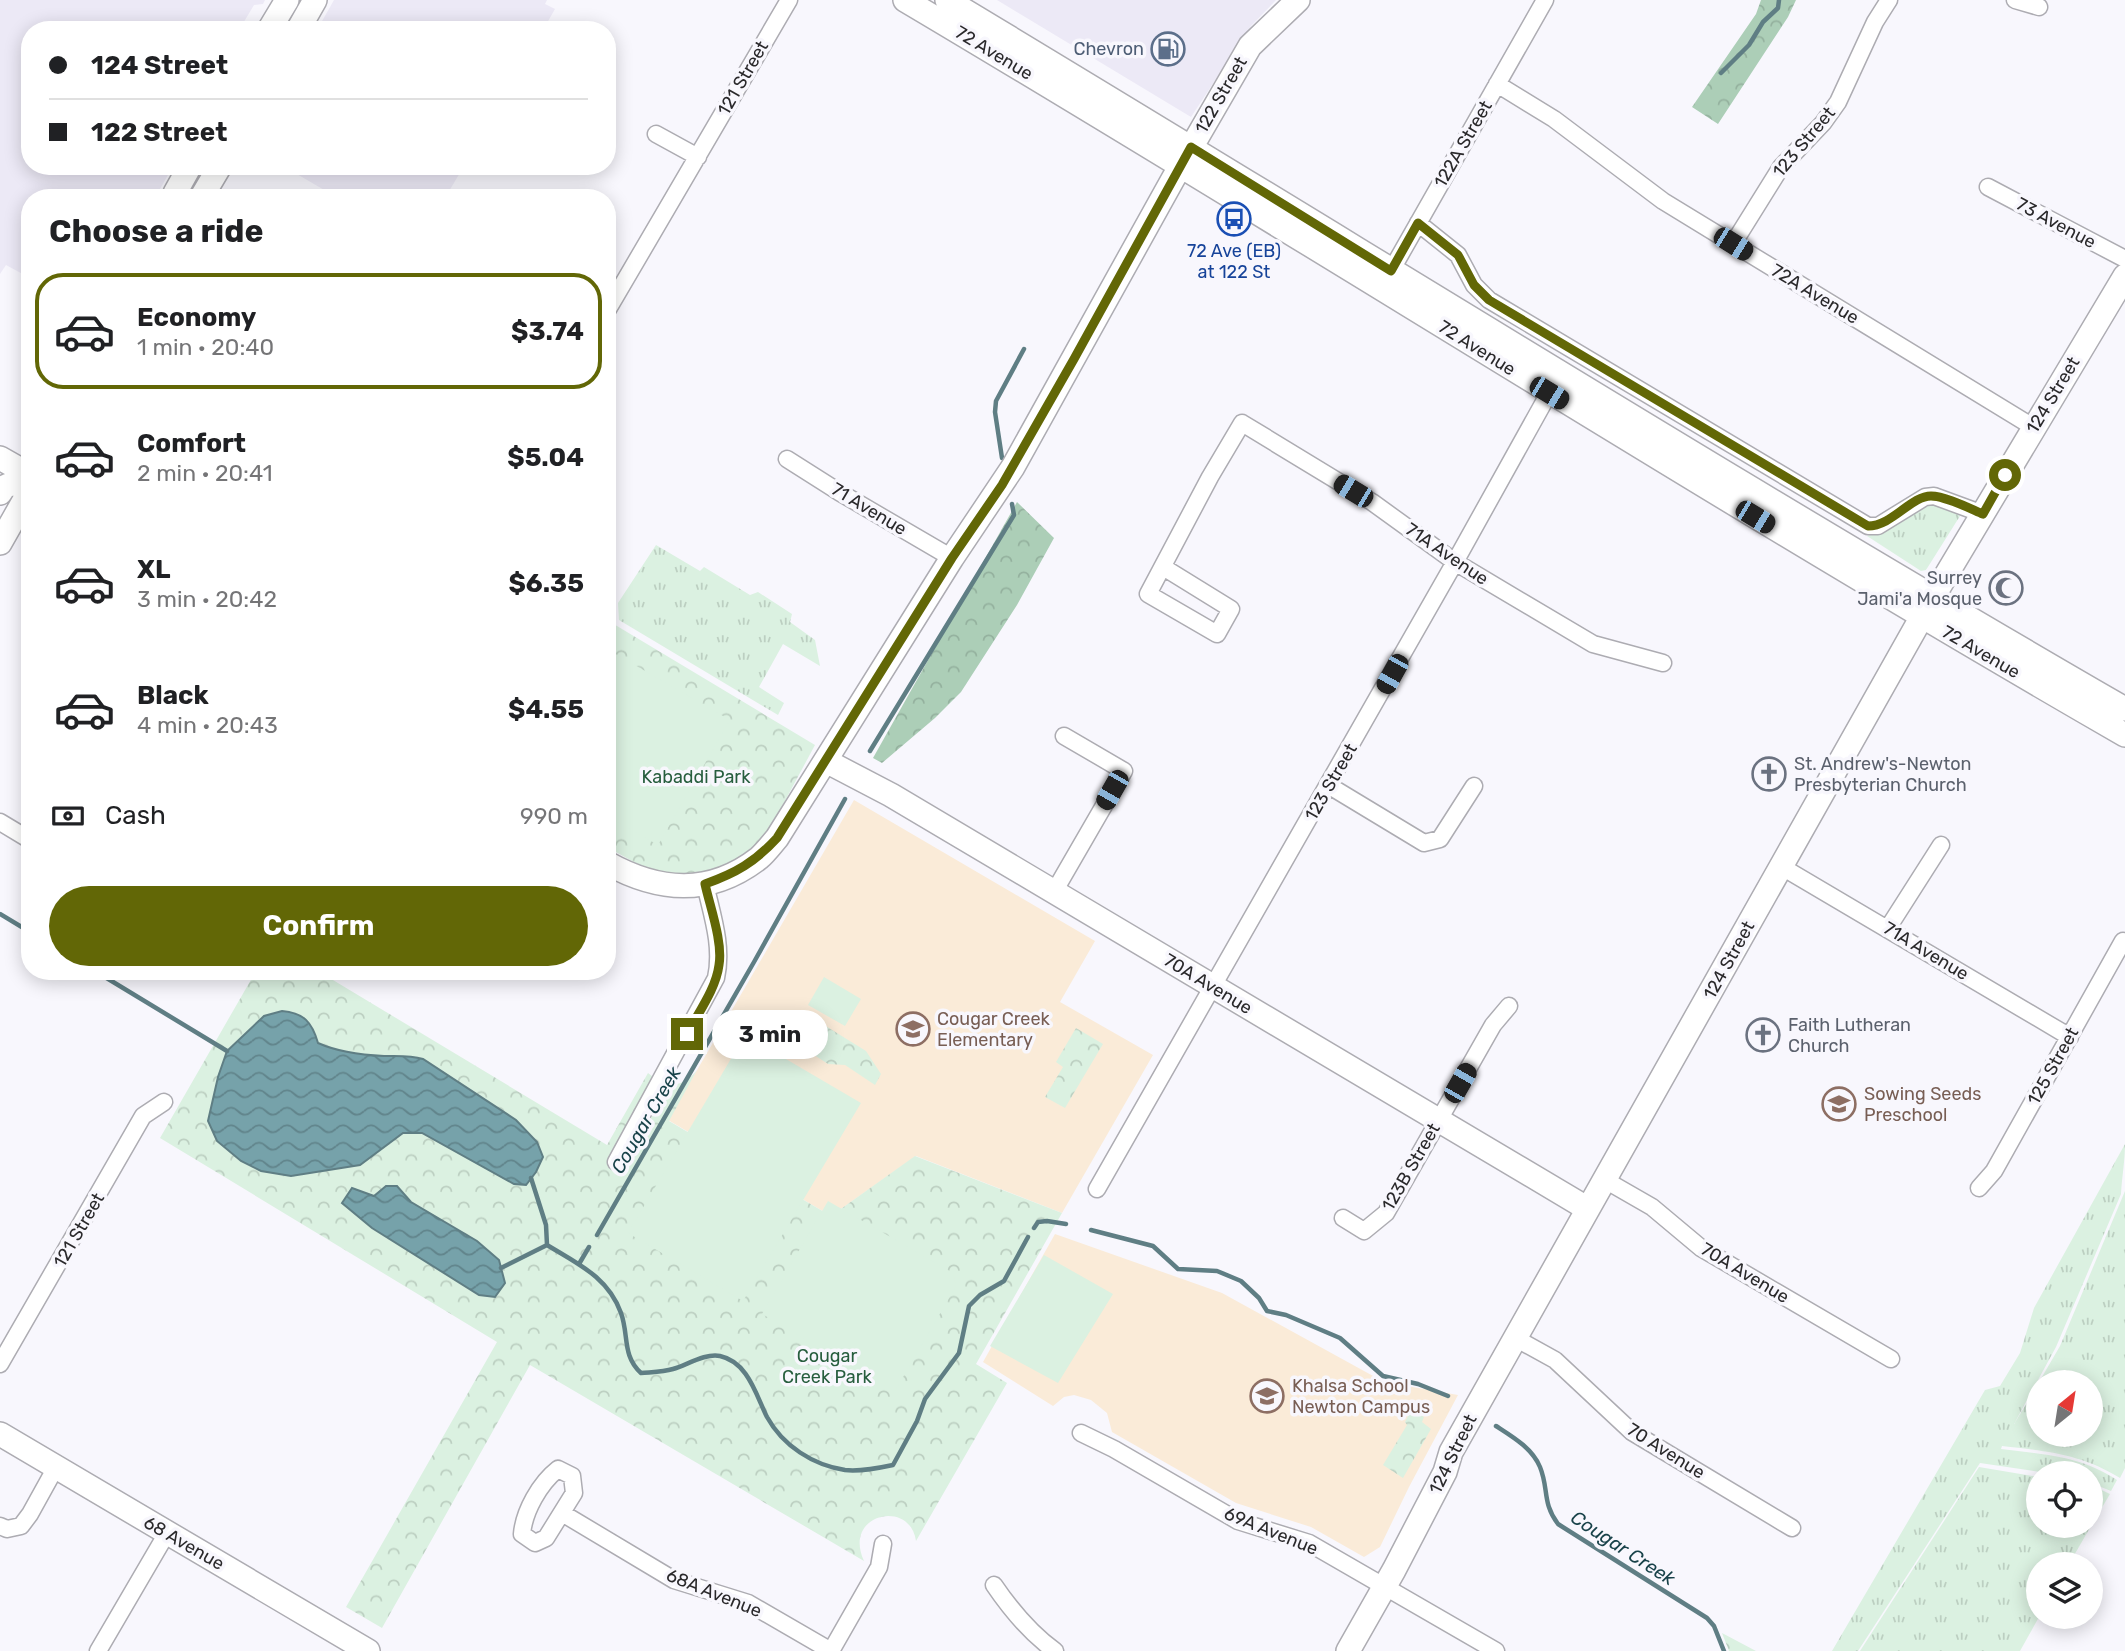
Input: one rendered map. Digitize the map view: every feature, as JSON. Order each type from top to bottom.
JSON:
[{"type":"street","points":[[275,21],[287,0]]},
{"type":"street","points":[[303,21],[316,0]]},
{"type":"street","name":"121 Street","points":[[616,296],[789,0]]},
{"type":"street","name":"72 Avenue","points":[[905,0],[1185,157]]},
{"type":"street","name":"72 Avenue","points":[[947,0],[1185,157],[1554,383],[1928,607],[2125,735]]},
{"type":"street","name":"122 Street","points":[[705,884],[729,876],[760,858],[777,838],[952,558],[1013,467],[1185,157],[1250,46],[1298,0]]},
{"type":"street","name":"122A Street","points":[[1386,280],[1545,0]]},
{"type":"street","name":"123 Street","points":[[1733,244],[1781,167],[1823,123],[1838,102],[1875,22],[1889,0]]},
{"type":"street","points":[[2015,0],[2039,7]]},
{"type":"street","name":"72A Avenue","points":[[1497,84],[1554,119],[1663,201],[2033,427]]},
{"type":"street","points":[[656,134],[698,157]]},
{"type":"street","name":"73 Avenue","points":[[1988,187],[2125,259]]},
{"type":"street","points":[[1418,223],[1458,255],[1474,285],[1489,300],[1868,526],[1878,526],[1924,497],[1934,496],[1983,514]]},
{"type":"street","name":"124 Street","points":[[1348,1651],[1380,1583],[1445,1472],[1451,1452],[1928,607],[2125,276]]},
{"type":"street","name":"123 Street","points":[[1097,1189],[1455,562],[1554,383]]},
{"type":"street","name":"71A Avenue","points":[[1163,567],[1241,423],[1372,502],[1455,562],[1593,644],[1663,663]]},
{"type":"street","points":[[0,457],[21,470]]},
{"type":"street","name":"71 Avenue","points":[[787,458],[839,492],[952,558]]},
{"type":"street","points":[[0,493],[4,487],[21,478]]},
{"type":"street","points":[[0,543],[21,506]]},
{"type":"street","points":[[1163,567],[1231,609],[1217,634],[1147,594],[1163,567]]},
{"type":"street","name":"72 Avenue","points":[[1928,607],[2125,709]]},
{"type":"street","points":[[1054,892],[1124,771],[1064,736]]},
{"type":"street","name":"70A Avenue","points":[[826,761],[891,795],[1588,1209]]},
{"type":"street","points":[[1328,785],[1424,842],[1440,839],[1474,786]]},
{"type":"street","points":[[0,822],[21,835]]},
{"type":"street","points":[[1888,928],[1941,845]]},
{"type":"street","name":"71A Avenue","points":[[1782,867],[2070,1037]]},
{"type":"street","points":[[616,868],[656,884],[705,884],[719,945],[720,962],[716,978],[616,1162]]},
{"type":"street","name":"125 Street","points":[[1979,1188],[1994,1171],[2123,941]]},
{"type":"street","name":"123B Street","points":[[1343,1218],[1364,1231],[1386,1213],[1493,1025],[1509,1006]]},
{"type":"street","name":"121 Street","points":[[0,1364],[143,1116],[164,1102]]},
{"type":"street","name":"70A Avenue","points":[[1605,1180],[1652,1208],[1701,1248],[1891,1359]]},
{"type":"street","name":"70 Avenue","points":[[1515,1338],[1555,1360],[1632,1432],[1792,1528]]},
{"type":"street","name":"69A Avenue","points":[[1081,1433],[1114,1449],[1238,1521],[1309,1543],[1496,1651]]},
{"type":"street","name":"68 Avenue","points":[[0,1434],[368,1651]]},
{"type":"street","points":[[0,1526],[7,1529],[21,1526],[56,1467]]},
{"type":"street","name":"68A Avenue","points":[[562,1513],[674,1580],[748,1604],[831,1651]]},
{"type":"street","points":[[98,1651],[167,1533]]},
{"type":"street","points":[[831,1651],[879,1567],[883,1544]]},
{"type":"street","points":[[1335,1651],[1380,1583]]},
{"type":"street","points":[[994,1585],[1037,1646],[1055,1651]]},
{"type":"shaded area","points":[[0,0],[265,0],[263,4],[254,5],[244,21],[21,21],[21,175],[168,175],[160,189],[21,189],[21,273],[6,265],[0,274]]},
{"type":"shaded area","points":[[334,0],[547,0],[545,4],[555,9],[548,21],[322,21]]},
{"type":"shaded area","points":[[997,0],[1276,0],[1251,26],[1191,117]]},
{"type":"shaded area","points":[[298,175],[459,175],[450,189],[323,189]]},
{"type":"shaded area","name":"Cougar Creek Elementary","points":[[854,800],[1095,941],[1060,1002],[1153,1055],[1062,1213],[916,1156],[831,1216],[668,1120]]},
{"type":"shaded area","name":"Khalsa School Newton Campus","points":[[1055,1234],[1222,1293],[1384,1382],[1458,1395],[1380,1547],[1364,1557],[1311,1527],[1236,1503],[1112,1432],[1107,1413],[1091,1400],[1074,1395],[1064,1397],[1053,1406],[983,1362]]},
{"type":"green space","points":[[1761,0],[1796,0],[1788,17],[1718,124],[1692,107],[1756,14]]},
{"type":"green space","points":[[1017,502],[1054,538],[1017,605],[961,692],[882,763],[873,758]]},
{"type":"green space","points":[[1935,504],[1949,508],[1960,516],[1926,570],[1921,571],[1867,536],[1900,523],[1919,505]]},
{"type":"green space","points":[[656,545],[700,571],[704,567],[750,595],[758,592],[792,614],[790,622],[815,640],[820,666],[783,644],[759,687],[784,703],[778,715],[619,620],[618,603]]},
{"type":"green space","name":"Kabaddi Park","points":[[616,625],[815,745],[765,838],[745,858],[714,872],[690,876],[639,865],[616,852]]},
{"type":"green space","points":[[616,654],[730,720],[658,845],[616,821]]},
{"type":"green space","points":[[824,977],[861,999],[845,1026],[808,1005]]},
{"type":"green space","name":"Cougar Creek Park","points":[[251,980],[333,980],[607,1145],[648,1073],[661,1082],[674,1084],[686,1081],[697,1070],[669,1121],[831,1216],[915,1156],[1062,1213],[976,1364],[1007,1383],[916,1541],[911,1528],[902,1519],[880,1517],[869,1523],[862,1532],[860,1545],[864,1561],[530,1365],[382,1628],[346,1607],[497,1342],[160,1138]]},
{"type":"green space","points":[[824,1025],[866,1051],[881,1074],[875,1085],[845,1065],[828,1064],[808,1051]]},
{"type":"green space","points":[[1076,1028],[1103,1044],[1065,1108],[1045,1097],[1063,1067],[1056,1062]]},
{"type":"green space","points":[[745,1035],[861,1103],[743,1301],[628,1233]]},
{"type":"green space","points":[[2125,1144],[2121,1194],[2056,1347],[2043,1370],[2026,1370],[2026,1402],[2014,1424],[2026,1404],[2026,1447],[2104,1447],[2104,1370],[2046,1370],[2060,1346],[2125,1191],[2125,1468],[2120,1478],[2103,1469],[2103,1461],[2083,1461],[2048,1452],[2002,1446],[2001,1449],[2075,1461],[2026,1461],[2026,1470],[1980,1463],[1858,1651],[1832,1651],[1985,1390],[2000,1386],[2020,1353],[2034,1308]]},
{"type":"green space","points":[[828,1201],[953,1273],[956,1286],[895,1391],[762,1314]]},
{"type":"green space","points":[[1044,1255],[1113,1294],[1058,1383],[990,1346]]},
{"type":"green space","points":[[1411,1410],[1424,1417],[1422,1422],[1431,1429],[1403,1478],[1383,1465],[1407,1425],[1405,1422]]},
{"type":"green space","points":[[1979,1467],[2026,1475],[2026,1538],[2084,1538],[2076,1552],[2026,1552],[2026,1629],[2032,1629],[2020,1651],[1860,1651]]},
{"type":"green space","points":[[2103,1472],[2117,1480],[2111,1491],[2103,1488]]},
{"type":"green space","points":[[2103,1491],[2110,1494],[2103,1506]]},
{"type":"green space","points":[[1722,1633],[1756,1651],[1729,1651]]},
{"type":"water","points":[[282,1011],[301,1016],[310,1024],[318,1043],[326,1046],[359,1054],[423,1059],[516,1120],[537,1142],[543,1157],[536,1172],[526,1185],[514,1184],[422,1133],[403,1133],[360,1165],[291,1176],[261,1171],[241,1161],[217,1141],[208,1121],[218,1077],[227,1051],[264,1016]]},
{"type":"water","points":[[386,1186],[397,1186],[411,1202],[477,1241],[499,1260],[505,1283],[495,1297],[479,1295],[372,1228],[342,1203],[352,1188],[374,1196]]},
{"type":"waterway","points":[[1721,73],[1749,45],[1763,22],[1778,8],[1779,0]]},
{"type":"waterway","name":"Cougar Creek","points":[[1002,458],[995,412],[996,401],[1024,349]]},
{"type":"waterway","name":"Cougar Creek","points":[[870,751],[1014,515],[1012,504]]},
{"type":"waterway","name":"Cougar Creek","points":[[597,1235],[845,799]]},
{"type":"waterway","name":"Cougar Creek","points":[[0,914],[21,927]]},
{"type":"waterway","name":"Cougar Creek","points":[[110,980],[227,1051]]},
{"type":"waterway","name":"Cougar Creek","points":[[531,1178],[546,1225],[547,1245]]},
{"type":"waterway","name":"Cougar Creek","points":[[1034,1228],[1038,1222],[1066,1224]]},
{"type":"waterway","name":"Cougar Creek","points":[[1091,1230],[1153,1246],[1178,1269],[1217,1271],[1241,1281],[1259,1298],[1267,1311],[1286,1315],[1340,1338],[1383,1376],[1418,1384],[1448,1396]]},
{"type":"waterway","name":"Cougar Creek","points":[[501,1268],[547,1245],[581,1265],[608,1290],[621,1313],[631,1360],[641,1373],[669,1370],[708,1356],[730,1359],[750,1380],[767,1417],[790,1445],[822,1464],[857,1470],[893,1465],[917,1421],[925,1399],[959,1353],[969,1306],[980,1295],[1004,1281],[1028,1237]]},
{"type":"waterway","name":"Cougar Creek","points":[[579,1264],[589,1247]]},
{"type":"waterway","name":"Cougar Creek","points":[[1496,1426],[1521,1444],[1537,1460],[1548,1503],[1558,1524],[1707,1618],[1714,1626],[1724,1651]]},
{"type":"place","name":"Chevron","points":[[1168,49]]},
{"type":"place","name":"72 Ave (EB) at 122 St","points":[[1234,219]]},
{"type":"place","name":"Surrey Jami'a Mosque","points":[[2006,588]]},
{"type":"place","name":"St. Andrew's-Newton Presbyterian Church","points":[[1769,774]]},
{"type":"place","name":"Cougar Creek Elementary","points":[[913,1029]]},
{"type":"place","name":"Faith Lutheran Church","points":[[1763,1035]]},
{"type":"place","name":"Sowing Seeds Preschool","points":[[1839,1104]]},
{"type":"place","name":"Khalsa School Newton Campus","points":[[1267,1396]]},
{"type":"route","points":[[687,1034],[716,978],[720,962],[719,945],[705,884],[729,876],[760,858],[777,838],[952,558],[1002,485],[1191,147],[1391,271],[1418,223],[1458,255],[1474,285],[1489,300],[1868,526],[1878,526],[1924,497],[1934,496],[1983,514],[2005,475]]}]
